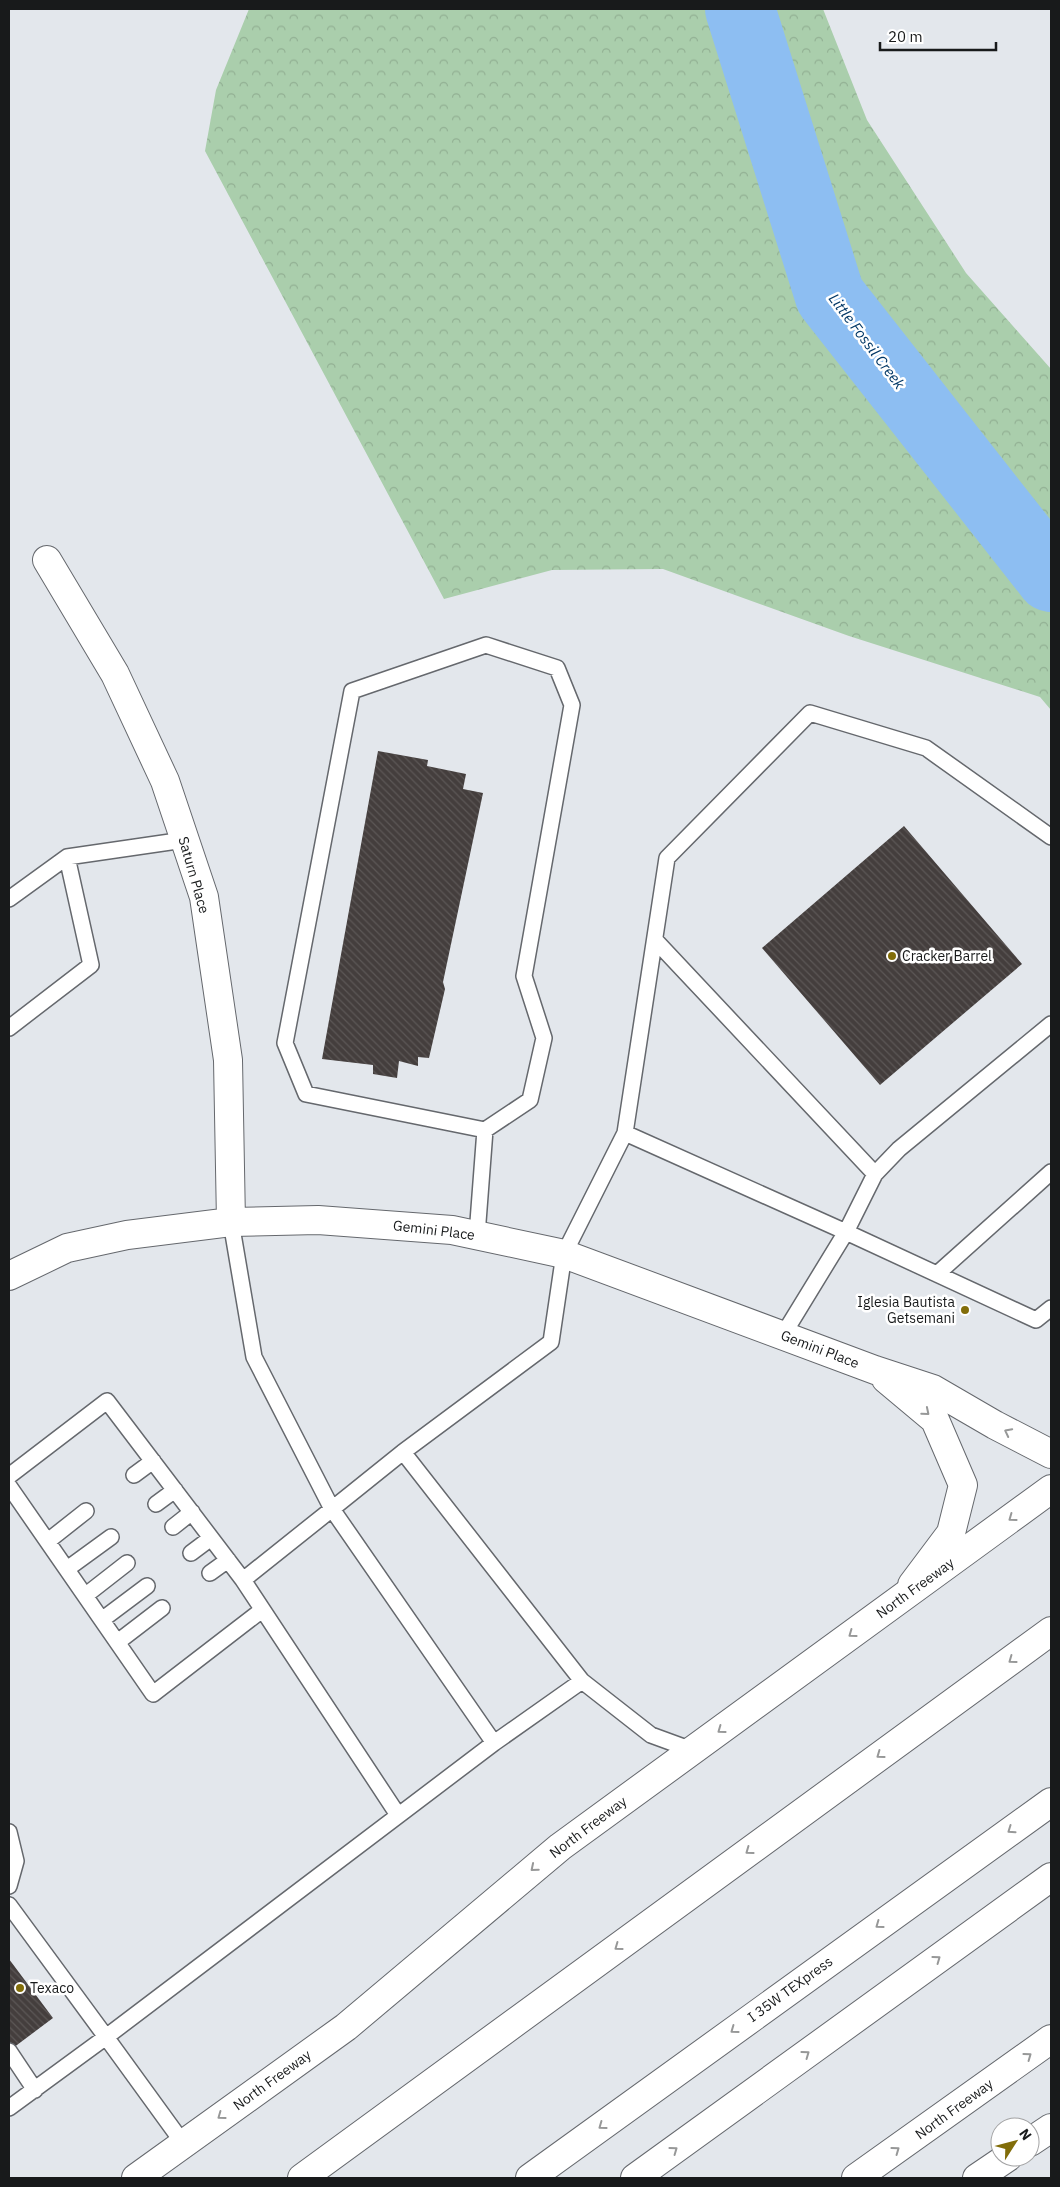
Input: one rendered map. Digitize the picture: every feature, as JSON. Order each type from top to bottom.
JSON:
[{"type":"main road","name":"Saturn Place","points":[[48,560],[115,674],[165,781],[204,897],[228,1060],[231,1222]]},
{"type":"main road","name":"Gemini Place","points":[[9,1276],[67,1248],[127,1235],[231,1222],[318,1220],[452,1230],[564,1254],[875,1370],[933,1389],[1051,1454]]},
{"type":"main road","name":"Gemini Place","points":[[875,1370],[935,1420],[963,1485],[951,1533],[932,1562],[903,1597]]},
{"type":"main road","name":"North Freeway","points":[[136,2178],[346,2027],[560,1847],[1051,1489]]},
{"type":"main road","points":[[302,2178],[1051,1631]]},
{"type":"main road","name":"I 35W TEXpress","points":[[530,2178],[1051,1802]]},
{"type":"main road","points":[[635,2178],[1051,1877]]},
{"type":"main road","name":"North Freeway","points":[[856,2178],[1051,2039]]},
{"type":"main road","points":[[1040,2135],[1051,2128]]},
{"type":"main road","points":[[977,2178],[993,2167]]},
{"type":"lane","points":[[486,645],[557,668],[572,705],[524,976],[544,1038],[530,1100],[484,1130],[306,1094],[285,1043],[352,691],[486,645]]},
{"type":"lane","points":[[244,1580],[403,1452],[551,1342],[564,1254],[625,1133],[667,858],[810,713],[926,748],[1051,837]]},
{"type":"lane","points":[[9,899],[66,857],[184,840]]},
{"type":"lane","points":[[9,1028],[90,965],[66,857]]},
{"type":"lane","points":[[654,940],[875,1174]]},
{"type":"lane","points":[[783,1335],[846,1232],[875,1174],[898,1149],[1051,1024]]},
{"type":"lane","points":[[477,1235],[484,1130]]},
{"type":"lane","points":[[625,1133],[1036,1320],[1051,1308]]},
{"type":"lane","points":[[937,1274],[1051,1172]]},
{"type":"lane","points":[[231,1222],[254,1357],[332,1509],[494,1743]]},
{"type":"lane","points":[[9,1476],[107,1401],[244,1580],[398,1815]]},
{"type":"lane","points":[[403,1452],[582,1681],[651,1735],[692,1750]]},
{"type":"lane","points":[[134,1475],[153,1461]]},
{"type":"lane","points":[[9,1486],[103,1619],[153,1694],[262,1610]]},
{"type":"lane","points":[[156,1504],[175,1490]]},
{"type":"lane","points":[[48,1541],[86,1511]]},
{"type":"lane","points":[[173,1527],[192,1512]]},
{"type":"lane","points":[[67,1569],[111,1536]]},
{"type":"lane","points":[[191,1553],[211,1538]]},
{"type":"lane","points":[[210,1573],[228,1560]]},
{"type":"lane","points":[[86,1595],[127,1563]]},
{"type":"lane","points":[[103,1619],[147,1586]]},
{"type":"lane","points":[[118,1642],[162,1608]]},
{"type":"lane","points":[[9,2108],[106,2037],[494,1743],[582,1681]]},
{"type":"lane","points":[[9,1832],[16,1861],[9,1886]]},
{"type":"lane","points":[[9,1905],[183,2143]]},
{"type":"lane","points":[[9,2051],[35,2090]]},
{"type":"green space","points":[[249,9],[823,9],[867,120],[966,273],[1051,369],[1051,710],[1040,697],[849,636],[663,569],[552,570],[444,599],[205,151],[216,90]]},
{"type":"building","points":[[378,751],[428,760],[427,766],[466,774],[463,789],[483,793],[443,982],[445,989],[429,1058],[418,1057],[418,1066],[399,1061],[397,1078],[373,1074],[373,1065],[322,1059]]},
{"type":"building","name":"Cracker Barrel","points":[[904,826],[1022,964],[880,1085],[762,948]]},
{"type":"building","name":"Texaco","points":[[9,1959],[53,2018],[9,2051]]},
{"type":"waterway","name":"Little Fossil Creek","points":[[740,9],[830,296],[1051,577]]},
{"type":"place","name":"Cracker Barrel","points":[[892,956]]},
{"type":"place","name":"Iglesia Bautista Getsemani","points":[[965,1310]]},
{"type":"place","name":"Texaco","points":[[20,1988]]}]
